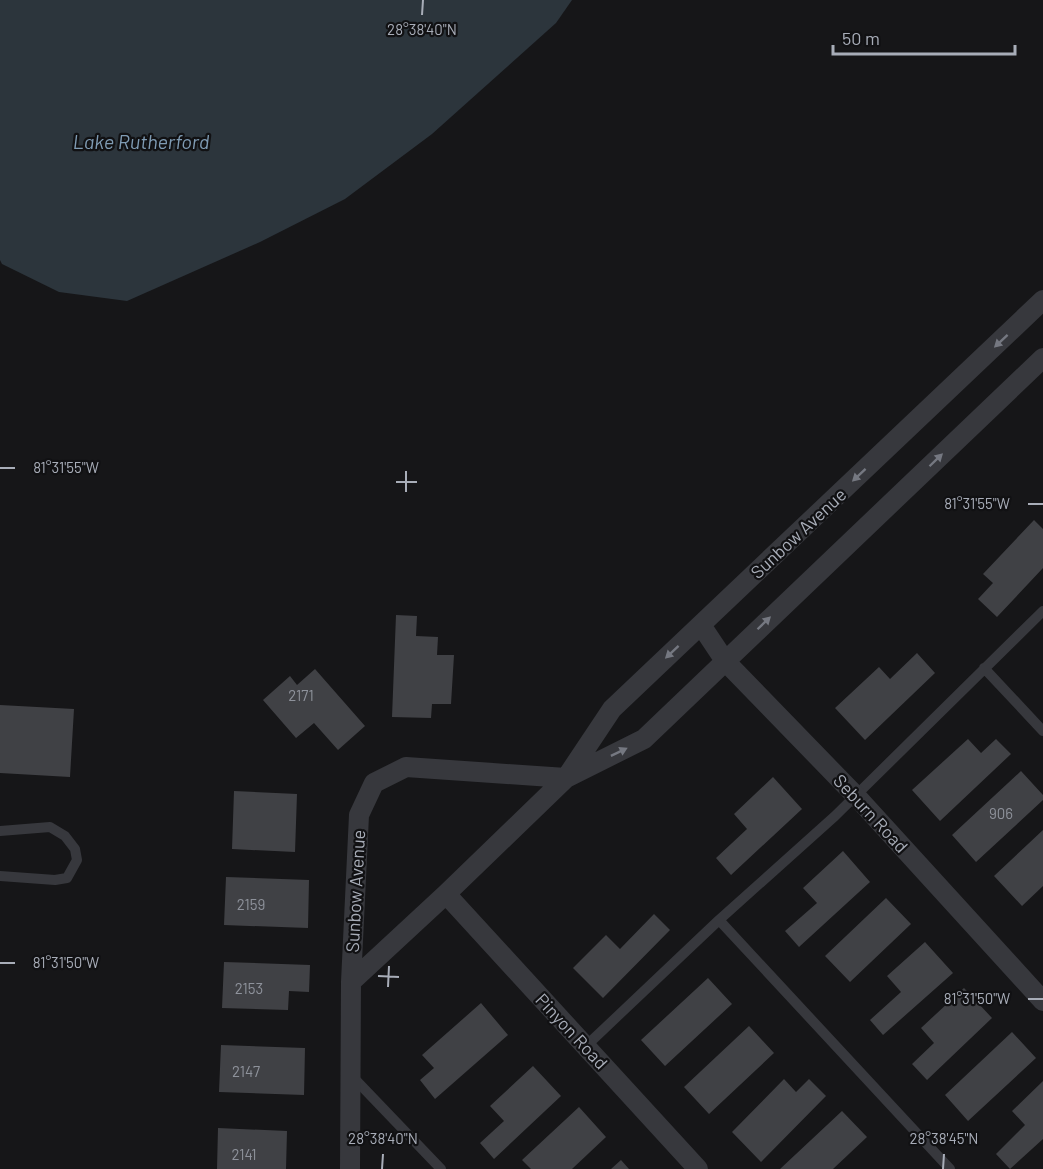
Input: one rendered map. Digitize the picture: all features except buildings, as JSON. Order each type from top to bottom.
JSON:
[{"type":"street","name":"Sunbow Avenue","points":[[351,982],[566,778],[612,709],[1043,300]]},
{"type":"street","name":"Sunbow Avenue","points":[[350,1169],[351,982],[359,815],[374,783],[406,767],[566,778],[644,739],[1043,358]]},
{"type":"street","name":"Seburn Road","points":[[701,625],[725,661],[856,796],[1043,1001]]},
{"type":"street","name":"Pinyon Road","points":[[446,894],[698,1169]]},
{"type":"lane","points":[[586,1046],[718,920],[856,796],[1043,611]]},
{"type":"lane","points":[[984,668],[1043,730]]},
{"type":"lane","points":[[0,831],[51,827],[65,836],[75,849],[77,860],[67,878],[55,880],[0,876]]},
{"type":"lane","points":[[718,920],[950,1169]]},
{"type":"lane","points":[[350,1074],[441,1169]]},
{"type":"water","name":"Lake Rutherford","points":[[0,0],[572,0],[556,23],[432,134],[345,199],[260,242],[127,301],[59,292],[2,264],[0,260]]}]
